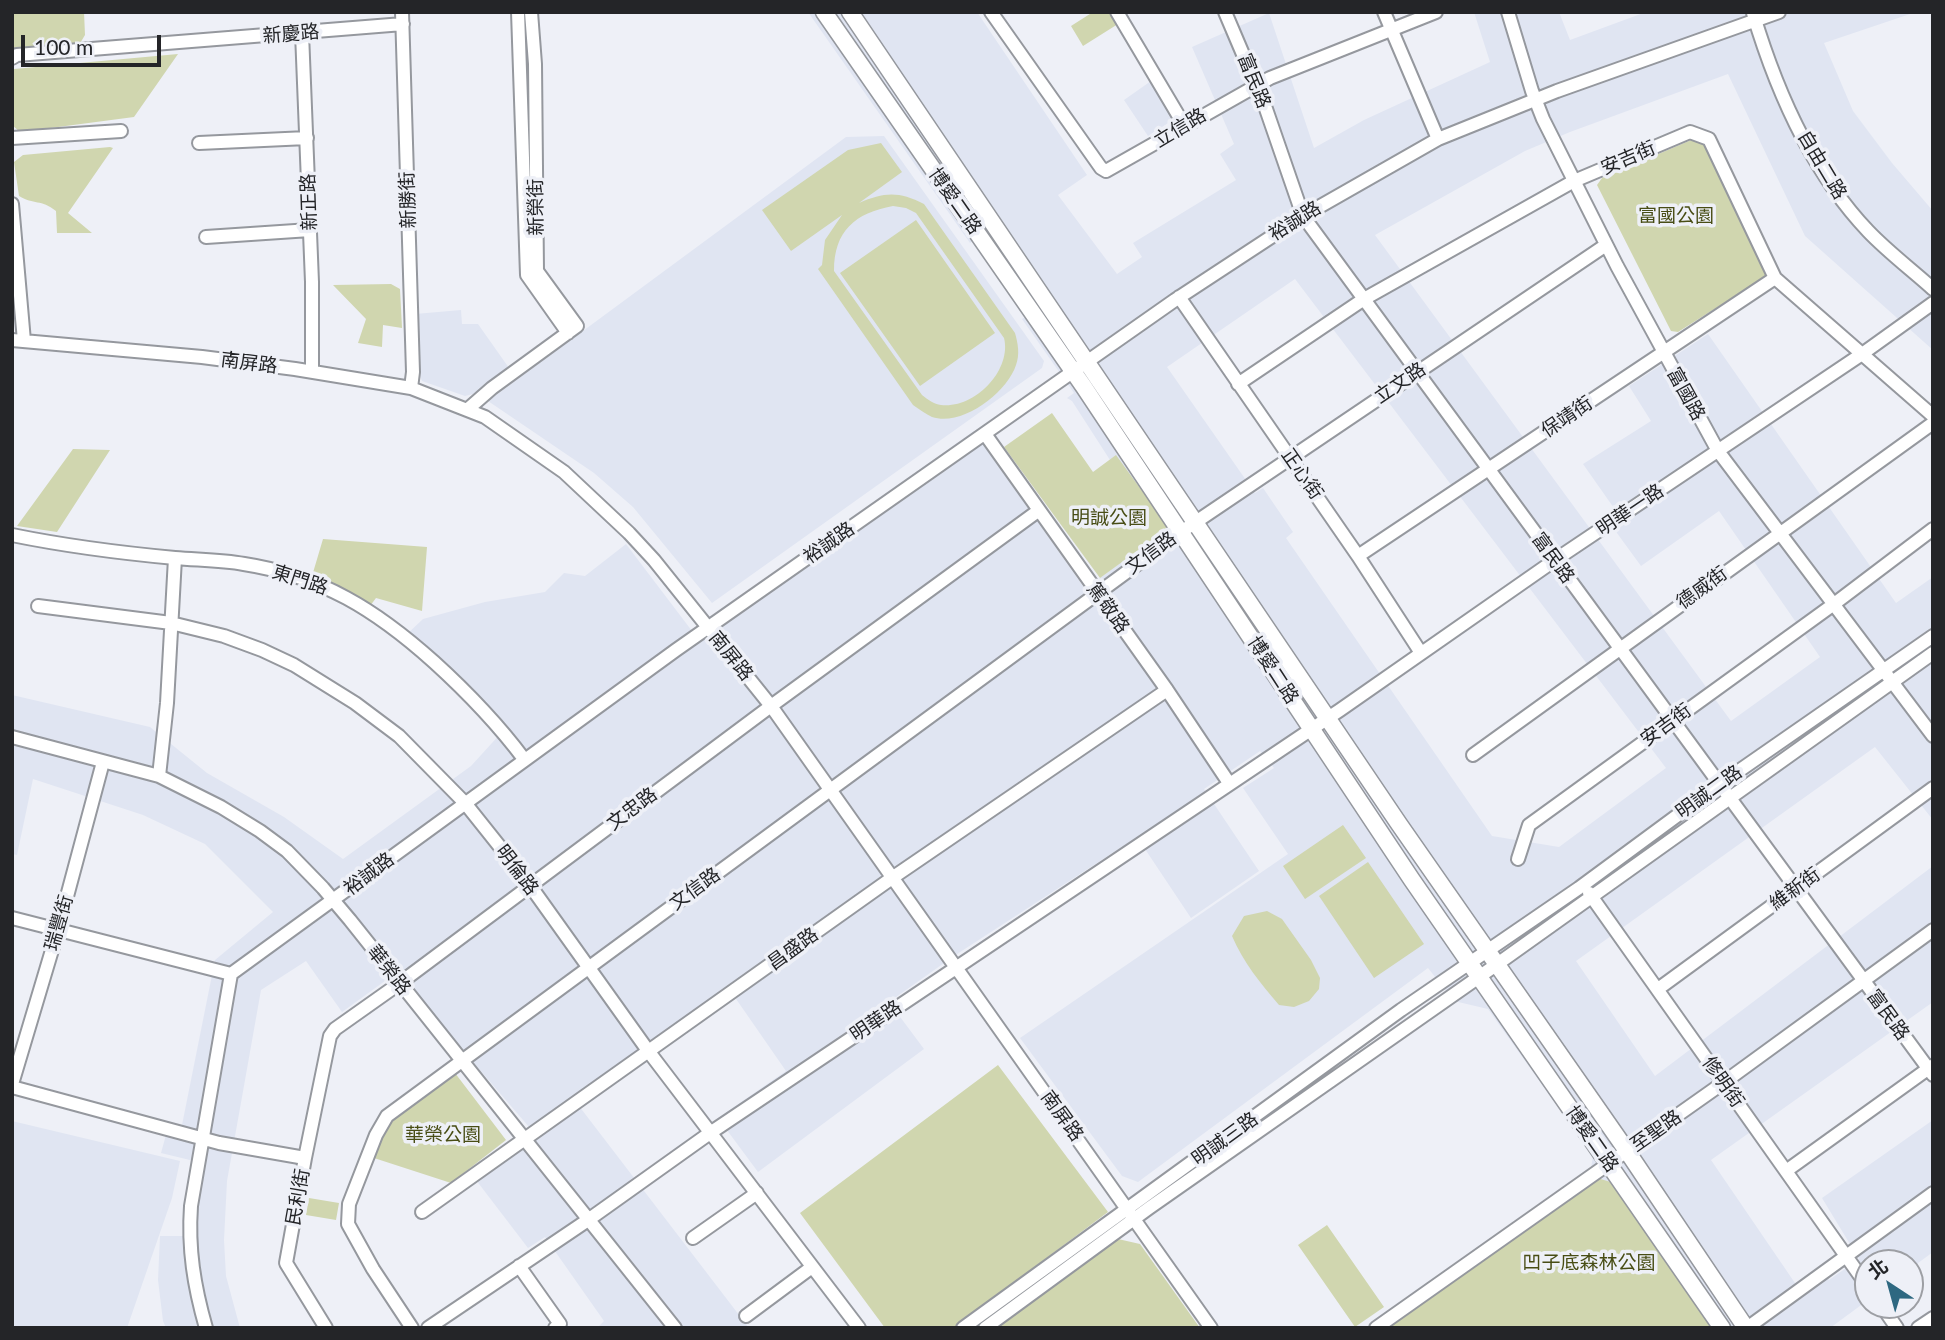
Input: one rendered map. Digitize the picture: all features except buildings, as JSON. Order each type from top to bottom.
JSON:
[{"type":"main road","name":"博愛二路","points":[[824,12],[1195,522],[1746,1328]]},
{"type":"main road","name":"博愛二路","points":[[850,12],[1081,367],[1181,532],[1311,729],[1469,963],[1722,1328]]},
{"type":"street","name":"新榮街","points":[[518,12],[527,275],[572,330]]},
{"type":"street","name":"新榮街","points":[[531,12],[535,64],[537,271],[572,330]]},
{"type":"street","name":"立信路","points":[[991,12],[1106,171],[1255,85],[1436,12]]},
{"type":"street","points":[[1117,12],[1184,125]]},
{"type":"street","name":"富民路","points":[[1225,12],[1303,216],[1931,1070]]},
{"type":"street","points":[[1384,12],[1438,139]]},
{"type":"street","name":"富國路","points":[[1508,12],[1535,99],[1574,181],[1663,353],[1718,451],[1933,736]]},
{"type":"street","name":"裕誠路","points":[[232,974],[524,759],[709,628],[1179,298],[1303,216],[1438,139],[1754,16],[1779,12]]},
{"type":"street","name":"自由二路","points":[[1754,16],[1792,115],[1826,177],[1870,232],[1933,289]]},
{"type":"street","name":"新慶路","points":[[12,58],[17,55],[302,33],[403,18]]},
{"type":"street","name":"新勝街","points":[[403,18],[413,372],[411,388]]},
{"type":"street","name":"新正路","points":[[302,33],[310,230],[312,372]]},
{"type":"street","points":[[521,66],[535,64]]},
{"type":"street","points":[[12,138],[121,131]]},
{"type":"street","name":"安吉街","points":[[1238,384],[1364,299],[1574,181],[1690,132],[1709,139],[1775,278],[1933,416]]},
{"type":"street","points":[[199,143],[307,138]]},
{"type":"street","points":[[12,204],[18,341]]},
{"type":"street","points":[[206,237],[310,230]]},
{"type":"street","name":"立文路","points":[[1195,522],[1606,244]]},
{"type":"street","name":"保靖街","points":[[1358,556],[1775,278]]},
{"type":"street","name":"正心街","points":[[1179,298],[1358,556],[1421,653]]},
{"type":"street","name":"明華一路","points":[[1327,718],[1555,560],[1863,354],[1933,303]]},
{"type":"street","points":[[468,409],[492,388],[572,330]]},
{"type":"street","name":"南屏路","points":[[18,341],[202,357],[411,388],[468,409],[504,429],[571,479],[654,560],[771,706],[1211,1328]]},
{"type":"street","name":"德威街","points":[[1473,755],[1933,423]]},
{"type":"street","name":"篤敬路","points":[[985,434],[1167,690],[1229,783]]},
{"type":"street","name":"文忠路","points":[[305,1158],[330,1036],[344,1021],[400,984],[771,706],[1038,511]]},
{"type":"street","name":"文信路","points":[[412,1328],[350,1231],[347,1214],[381,1124],[394,1110],[1195,522]]},
{"type":"street","name":"安吉街","points":[[1518,859],[1528,825],[1834,604],[1933,529]]},
{"type":"street","name":"東門路","points":[[12,536],[175,558],[244,564],[288,573],[333,590],[357,602],[401,633],[470,694],[524,759]]},
{"type":"street","points":[[159,776],[167,703],[175,558]]},
{"type":"street","name":"明倫路","points":[[38,606],[170,623],[223,636],[294,665],[355,703],[399,736],[465,803],[530,885],[709,1133],[859,1328]]},
{"type":"street","name":"明誠二路","points":[[1486,950],[1933,636]]},
{"type":"street","name":"明誠二路","points":[[1496,965],[1933,653]]},
{"type":"street","name":"昌盛路","points":[[422,1212],[891,878],[1167,690]]},
{"type":"street","name":"明華路","points":[[428,1328],[588,1220],[709,1133],[1327,718]]},
{"type":"street","name":"華榮路","points":[[12,737],[159,776],[221,807],[287,851],[334,900],[675,1328]]},
{"type":"street","name":"瑞豐街","points":[[12,1086],[58,930],[103,762]]},
{"type":"street","name":"維新街","points":[[1658,989],[1933,788]]},
{"type":"street","name":"修明街","points":[[1581,881],[1854,1267]]},
{"type":"street","points":[[12,918],[195,967],[232,974],[191,1206],[189,1236],[192,1271],[206,1328]]},
{"type":"street","name":"至聖路","points":[[1376,1328],[1723,1083],[1933,930]]},
{"type":"street","name":"明誠三路","points":[[963,1328],[1086,1246],[1486,950]]},
{"type":"street","name":"明誠三路","points":[[1131,1213],[1496,965]]},
{"type":"street","points":[[1786,1171],[1931,1070]]},
{"type":"street","name":"民利街","points":[[12,1086],[204,1139],[305,1158],[286,1263],[326,1328]]},
{"type":"street","points":[[693,1238],[757,1193]]},
{"type":"street","points":[[1746,1328],[1933,1193]]},
{"type":"street","name":"明誠三路","points":[[985,1328],[1086,1246]]},
{"type":"street","points":[[519,1266],[557,1326]]},
{"type":"street","points":[[747,1316],[812,1267]]},
{"type":"street","points":[[1918,1328],[1933,1318]]},
{"type":"shaded area","points":[[808,12],[977,12],[1087,175],[1058,195],[1117,274],[1142,257],[1133,243],[1236,180],[1220,154],[1234,144],[1192,47],[1269,13],[1314,148],[1364,120],[1490,62],[1474,12],[1559,12],[1570,40],[1646,12],[1916,12],[1824,43],[1853,111],[1933,211],[1933,350],[1805,236],[1728,74],[1525,151],[1375,235],[1731,721],[1820,657],[1719,511],[1641,566],[1606,518],[1616,511],[1583,464],[1651,421],[1629,386],[1708,334],[1896,603],[1933,577],[1933,820],[1875,747],[1576,961],[1655,1076],[1933,866],[1933,1002],[1711,1160],[1797,1286],[1825,1275],[1829,1280],[1854,1262],[1854,1310],[1830,1328],[1714,1328],[1597,1178],[1591,1168],[1593,1156],[1488,1009],[1454,1001],[1428,968],[1138,1182],[1122,1176],[1020,1038],[1288,854],[1243,788],[1274,768],[1260,751],[1204,789],[1259,871],[1191,918],[1137,837],[954,956],[889,1002],[924,1049],[758,1172],[718,1118],[786,1071],[734,996],[579,1106],[749,1328],[597,1328],[604,1321],[545,1237],[528,1248],[476,1180],[536,1135],[396,973],[342,1012],[306,961],[261,990],[227,1181],[224,1240],[226,1276],[240,1328],[166,1328],[158,1280],[160,1236],[191,1236],[194,1161],[161,1153],[169,1124],[182,1125],[215,960],[273,912],[205,844],[143,815],[33,779],[17,855],[12,854],[12,695],[150,727],[207,773],[284,817],[343,859],[471,766],[502,732],[406,635],[423,619],[485,602],[545,592],[564,573],[585,576],[626,544],[692,631],[974,431],[1085,589],[1131,555],[1116,456],[1110,460],[1072,401],[1067,398],[1074,393],[1022,319],[1027,316],[974,240],[970,243]],"holes":[[[1295,279],[1666,768],[1559,847],[1492,836],[1286,538],[1293,532],[1263,488],[1255,493],[1167,367]]]},
{"type":"shaded area","points":[[1151,81],[1176,118],[1148,136],[1124,100]]},
{"type":"shaded area","points":[[884,136],[1044,361],[1042,368],[712,603],[633,507],[594,473],[488,401],[846,137]]},
{"type":"shaded area","points":[[461,310],[462,324],[478,324],[509,368],[473,394],[465,396],[422,381],[419,374],[415,314]]},
{"type":"shaded area","points":[[1933,1120],[1933,1252],[1924,1259],[1924,1249],[1854,1251],[1822,1198]]},
{"type":"shaded area","points":[[12,1121],[180,1161],[172,1198],[127,1328],[12,1328]]},
{"type":"green space","points":[[12,12],[84,12],[85,35],[79,45],[12,51]]},
{"type":"green space","points":[[1093,12],[1110,12],[1118,24],[1083,46],[1071,26]]},
{"type":"green space","points":[[178,54],[134,117],[20,132],[12,125],[14,69]]},
{"type":"green space","name":"富國公園","points":[[1696,138],[1704,142],[1765,267],[1765,277],[1678,332],[1671,331],[1597,185],[1602,178]]},
{"type":"green space","points":[[881,143],[902,172],[859,203],[892,194],[924,204],[1015,333],[1018,357],[1011,376],[993,396],[969,412],[944,419],[932,417],[913,405],[818,269],[822,265],[825,240],[842,215],[791,251],[762,210],[848,150]],"holes":[[[893,206],[916,213],[1004,338],[1005,350],[997,374],[978,394],[954,405],[931,402],[922,395],[834,271],[838,245],[849,226],[868,213],[880,209]]]},
{"type":"green space","points":[[113,148],[68,213],[92,233],[57,233],[56,211],[19,196],[14,162],[23,155]]},
{"type":"green space","points":[[916,220],[995,333],[920,386],[840,273]]},
{"type":"green space","points":[[391,284],[400,289],[402,328],[383,325],[382,347],[358,343],[366,319],[333,285]]},
{"type":"green space","name":"明誠公園","points":[[1052,413],[1093,472],[1116,455],[1169,528],[1100,578],[1004,447]]},
{"type":"green space","points":[[73,449],[110,450],[57,532],[17,526]]},
{"type":"green space","points":[[323,539],[427,547],[422,611],[376,598],[370,606],[312,576]]},
{"type":"green space","points":[[1343,825],[1366,858],[1305,899],[1283,866]]},
{"type":"green space","points":[[1368,862],[1424,944],[1374,978],[1319,896]]},
{"type":"green space","points":[[1267,911],[1282,919],[1311,960],[1320,978],[1319,989],[1309,1001],[1294,1007],[1279,1005],[1247,964],[1232,936],[1244,916]]},
{"type":"green space","points":[[998,1065],[1108,1212],[953,1328],[885,1328],[800,1213]]},
{"type":"green space","name":"華榮公園","points":[[455,1073],[506,1140],[451,1183],[374,1158],[389,1123]]},
{"type":"green space","name":"凹子底森林公園","points":[[1597,1178],[1614,1183],[1714,1328],[1384,1328]]},
{"type":"green space","points":[[309,1198],[339,1203],[336,1220],[306,1215]]},
{"type":"green space","points":[[1327,1225],[1384,1307],[1355,1327],[1298,1245]]},
{"type":"green space","points":[[1118,1239],[1140,1244],[1200,1328],[997,1328]]}]
